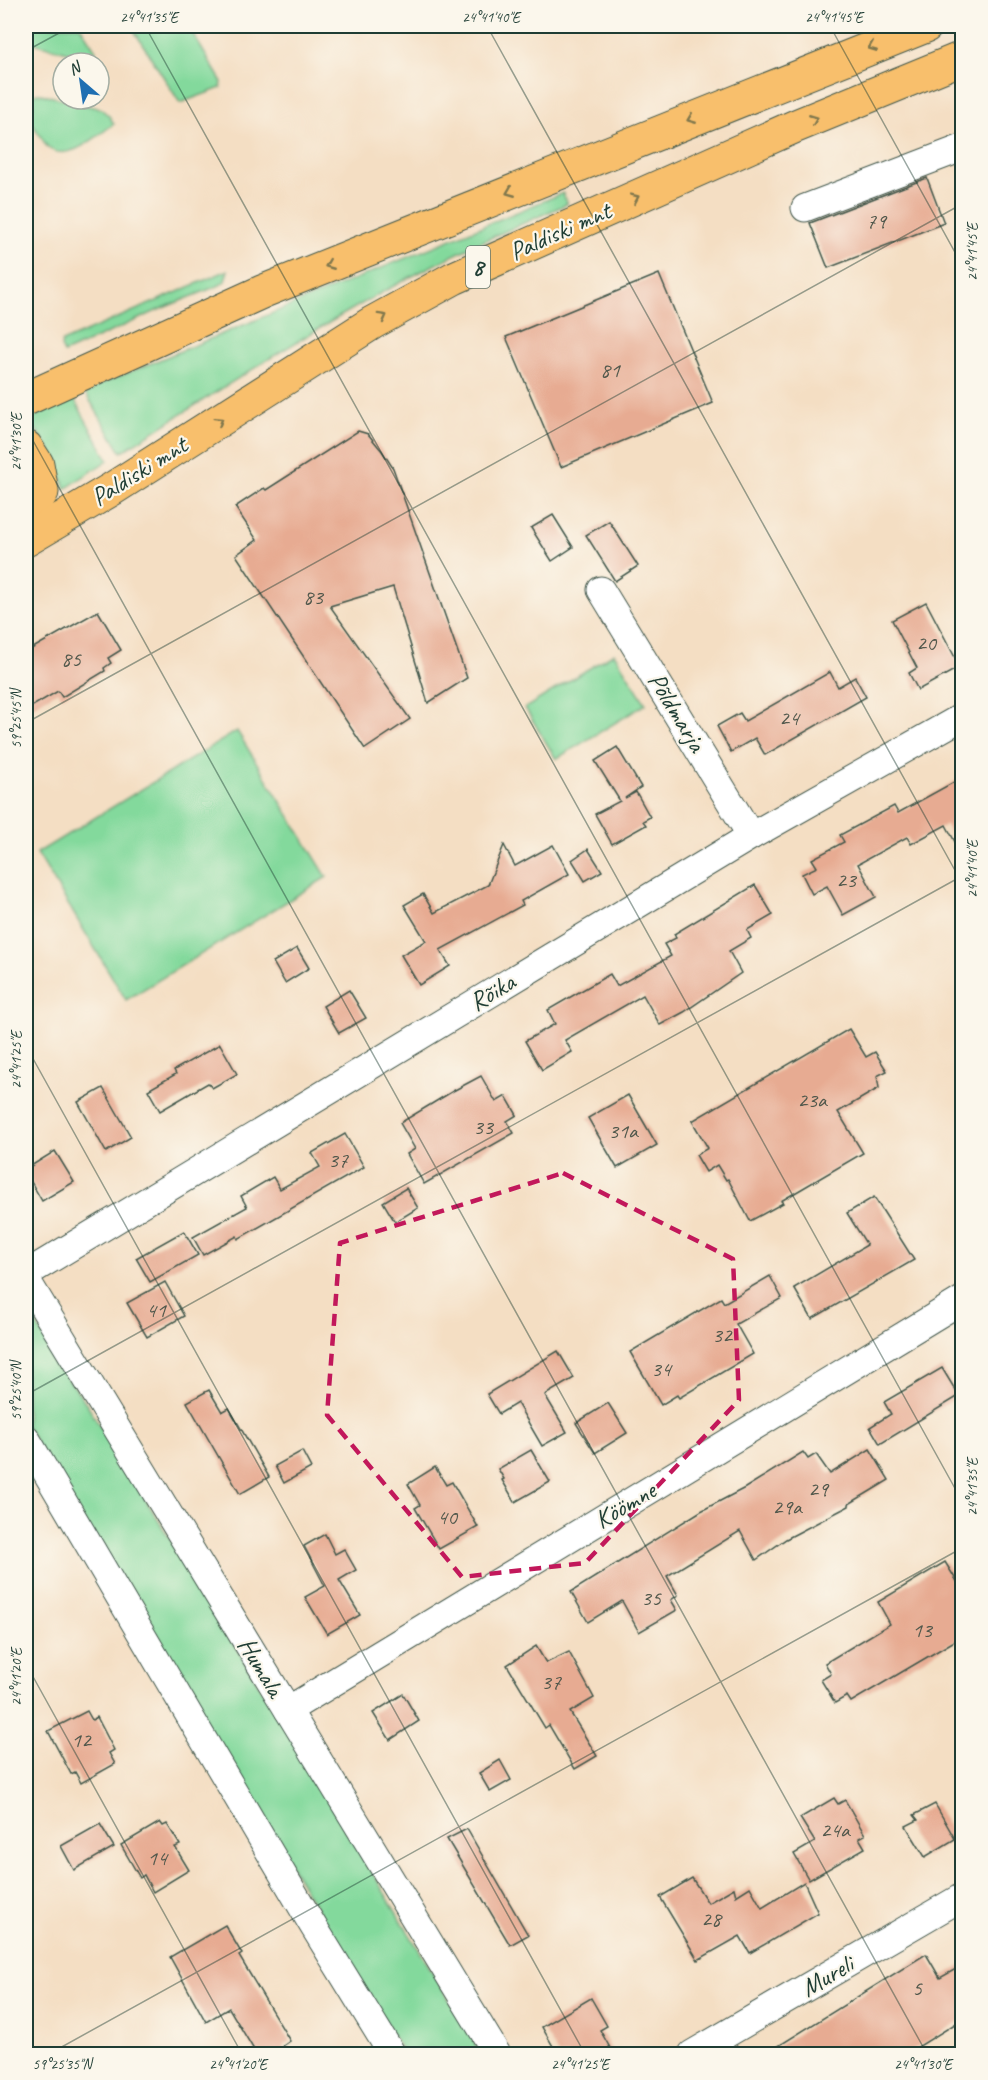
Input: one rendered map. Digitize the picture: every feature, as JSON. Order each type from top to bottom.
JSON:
[{"type":"main road","name":"Paldiski mnt","points":[[26,399],[264,291],[926,26]]},
{"type":"main road","name":"Paldiski mnt","points":[[26,540],[121,483],[372,323],[454,278],[796,126],[963,58]]},
{"type":"main road","points":[[26,447],[37,464],[42,492],[26,515]]},
{"type":"street","points":[[805,208],[963,148]]},
{"type":"street","name":"Põldmarja","points":[[601,590],[751,836]]},
{"type":"street","name":"Rõika","points":[[26,1274],[751,836],[963,717]]},
{"type":"street","name":"Humala","points":[[26,1279],[497,2055]]},
{"type":"street","name":"Köömne","points":[[288,1710],[963,1300]]},
{"type":"street","points":[[26,1438],[312,1924],[392,2055]]},
{"type":"street","name":"Mureli","points":[[692,2055],[963,1897]]},
{"type":"highlighted area","points":[[563,1173],[733,1259],[739,1400],[585,1563],[462,1577],[327,1415],[340,1243]]},
{"type":"green space","points":[[26,26],[80,26],[96,51],[63,51],[26,41]]},
{"type":"green space","points":[[131,26],[188,26],[222,82],[221,88],[180,103]]},
{"type":"green space","points":[[37,93],[51,96],[51,111],[103,111],[114,124],[74,150],[56,152],[48,148],[26,114],[34,106],[28,98]]},
{"type":"green space","points":[[563,193],[567,204],[461,252],[387,290],[272,357],[121,452],[86,394],[101,384]]},
{"type":"green space","points":[[228,270],[225,281],[220,285],[64,353],[61,347],[62,342]]},
{"type":"green space","points":[[73,397],[108,460],[65,489],[51,452],[28,420]]},
{"type":"green space","points":[[614,653],[646,704],[556,759],[525,708]]},
{"type":"green space","points":[[237,731],[327,877],[126,1000],[37,853]]},
{"type":"green space","points":[[26,1306],[66,1376],[82,1397],[207,1599],[480,2054],[404,2054],[26,1426]]},
{"type":"building","points":[[927,178],[944,223],[828,268],[810,223]]},
{"type":"building","points":[[659,274],[713,403],[561,467],[506,337]]},
{"type":"building","points":[[358,431],[368,434],[393,468],[467,678],[428,703],[393,587],[330,606],[410,719],[365,749],[236,555],[257,540],[235,507],[264,488],[266,490]]},
{"type":"building","points":[[553,515],[573,547],[552,561],[531,528]]},
{"type":"building","points":[[609,521],[638,566],[615,581],[586,535]]},
{"type":"building","points":[[926,602],[960,667],[918,690],[909,673],[917,668],[892,620]]},
{"type":"building","points":[[98,611],[121,650],[108,658],[111,663],[104,668],[105,671],[62,697],[58,691],[26,710],[26,652]]},
{"type":"building","points":[[830,672],[838,687],[855,677],[866,697],[765,755],[755,738],[731,752],[717,726],[740,713],[745,721]]},
{"type":"building","points":[[617,747],[641,787],[625,798],[636,792],[650,817],[643,821],[646,825],[612,844],[595,814],[620,801],[595,761]]},
{"type":"building","points":[[963,777],[963,857],[946,825],[911,844],[907,837],[858,864],[876,897],[843,915],[827,886],[812,894],[802,874],[817,867],[812,859],[844,842],[840,835],[894,806],[898,813]]},
{"type":"building","points":[[504,845],[515,866],[553,845],[569,874],[521,901],[523,905],[440,950],[450,966],[419,985],[401,955],[426,941],[404,905],[423,894],[434,913],[488,885]]},
{"type":"building","points":[[588,849],[602,871],[585,881],[572,860]]},
{"type":"building","points":[[755,885],[773,915],[747,930],[751,938],[729,951],[741,973],[684,1012],[660,1025],[643,995],[565,1040],[572,1052],[542,1070],[525,1041],[555,1024],[548,1010],[610,974],[617,986],[671,956],[664,944],[676,938],[674,934]]},
{"type":"building","points":[[297,948],[309,968],[285,983],[273,962]]},
{"type":"building","points":[[349,990],[366,1018],[339,1033],[323,1006]]},
{"type":"building","points":[[849,1029],[866,1057],[875,1052],[887,1071],[877,1076],[879,1088],[838,1112],[863,1153],[750,1221],[728,1179],[726,1180],[717,1165],[706,1172],[696,1155],[708,1148],[692,1121]]},
{"type":"building","points":[[220,1044],[237,1074],[212,1088],[208,1083],[160,1111],[148,1090],[176,1074],[174,1070]]},
{"type":"building","points":[[481,1076],[496,1102],[506,1096],[517,1115],[507,1121],[514,1133],[424,1184],[407,1154],[415,1149],[400,1123]]},
{"type":"building","points":[[103,1088],[131,1137],[106,1152],[78,1102]]},
{"type":"building","points":[[628,1095],[657,1145],[617,1168],[588,1118]]},
{"type":"building","points":[[345,1134],[364,1167],[238,1239],[237,1236],[203,1255],[193,1237],[247,1207],[241,1196],[273,1177],[280,1189],[320,1167],[312,1153]]},
{"type":"building","points":[[55,1151],[74,1182],[42,1201],[26,1169]]},
{"type":"building","points":[[406,1188],[418,1208],[395,1222],[383,1202]]},
{"type":"building","points":[[874,1197],[914,1260],[812,1319],[794,1288],[867,1245],[847,1213]]},
{"type":"building","points":[[184,1231],[198,1255],[150,1282],[136,1258]]},
{"type":"building","points":[[770,1276],[782,1298],[736,1324],[753,1354],[679,1398],[677,1395],[661,1405],[630,1352],[721,1298],[724,1303]]},
{"type":"building","points":[[165,1282],[184,1316],[147,1337],[127,1303]]},
{"type":"building","points":[[558,1351],[574,1378],[545,1395],[567,1432],[542,1446],[517,1403],[499,1414],[487,1394]]},
{"type":"building","points":[[942,1368],[959,1396],[880,1444],[870,1427],[891,1414],[884,1402]]},
{"type":"building","points":[[209,1390],[222,1412],[229,1408],[269,1477],[240,1494],[187,1402]]},
{"type":"building","points":[[608,1403],[627,1433],[595,1453],[576,1423]]},
{"type":"building","points":[[870,1449],[889,1480],[849,1506],[786,1539],[756,1560],[740,1531],[667,1576],[678,1595],[671,1600],[677,1610],[639,1632],[622,1601],[588,1622],[571,1592],[701,1511],[745,1488],[803,1452],[808,1459],[816,1454],[830,1474]]},
{"type":"building","points":[[531,1450],[550,1482],[515,1502],[498,1469]]},
{"type":"building","points":[[302,1451],[311,1468],[284,1483],[275,1466]]},
{"type":"building","points":[[435,1467],[446,1485],[452,1482],[478,1527],[439,1549],[415,1508],[420,1505],[408,1484]]},
{"type":"building","points":[[325,1534],[335,1554],[344,1549],[356,1570],[339,1580],[360,1615],[327,1634],[305,1597],[325,1586],[304,1546]]},
{"type":"building","points":[[945,1562],[963,1591],[963,1636],[851,1702],[847,1696],[835,1703],[821,1680],[831,1674],[825,1663],[890,1624],[878,1602]]},
{"type":"building","points":[[536,1646],[546,1663],[569,1652],[594,1698],[570,1712],[597,1756],[575,1769],[549,1725],[545,1728],[507,1665]]},
{"type":"building","points":[[403,1694],[419,1721],[390,1740],[373,1713]]},
{"type":"building","points":[[87,1711],[92,1720],[97,1717],[114,1750],[109,1753],[115,1764],[81,1783],[75,1772],[71,1774],[48,1731]]},
{"type":"building","points":[[500,1760],[511,1780],[490,1792],[479,1773]]},
{"type":"building","points":[[834,1798],[838,1804],[845,1800],[865,1835],[859,1838],[865,1848],[809,1880],[794,1854],[815,1842],[800,1818]]},
{"type":"building","points":[[935,1804],[955,1839],[925,1857],[906,1826],[918,1820],[914,1815]]},
{"type":"building","points":[[160,1822],[163,1826],[167,1824],[180,1845],[175,1847],[189,1870],[153,1892],[144,1875],[140,1878],[121,1845]]},
{"type":"building","points":[[100,1824],[114,1847],[74,1870],[61,1846]]},
{"type":"building","points":[[467,1829],[528,1935],[510,1945],[447,1839]]},
{"type":"building","points":[[692,1878],[708,1903],[734,1888],[736,1896],[750,1887],[762,1908],[804,1882],[818,1913],[750,1953],[740,1936],[698,1960],[660,1897]]},
{"type":"building","points":[[225,1925],[242,1954],[239,1956],[290,2041],[283,2046],[288,2055],[257,2055],[229,2008],[206,2022],[170,1957]]},
{"type":"building","points":[[926,1954],[940,1978],[963,1965],[963,2019],[905,2055],[764,2055]]},
{"type":"building","points":[[591,1998],[607,2026],[600,2030],[614,2055],[558,2055],[542,2027]]}]
